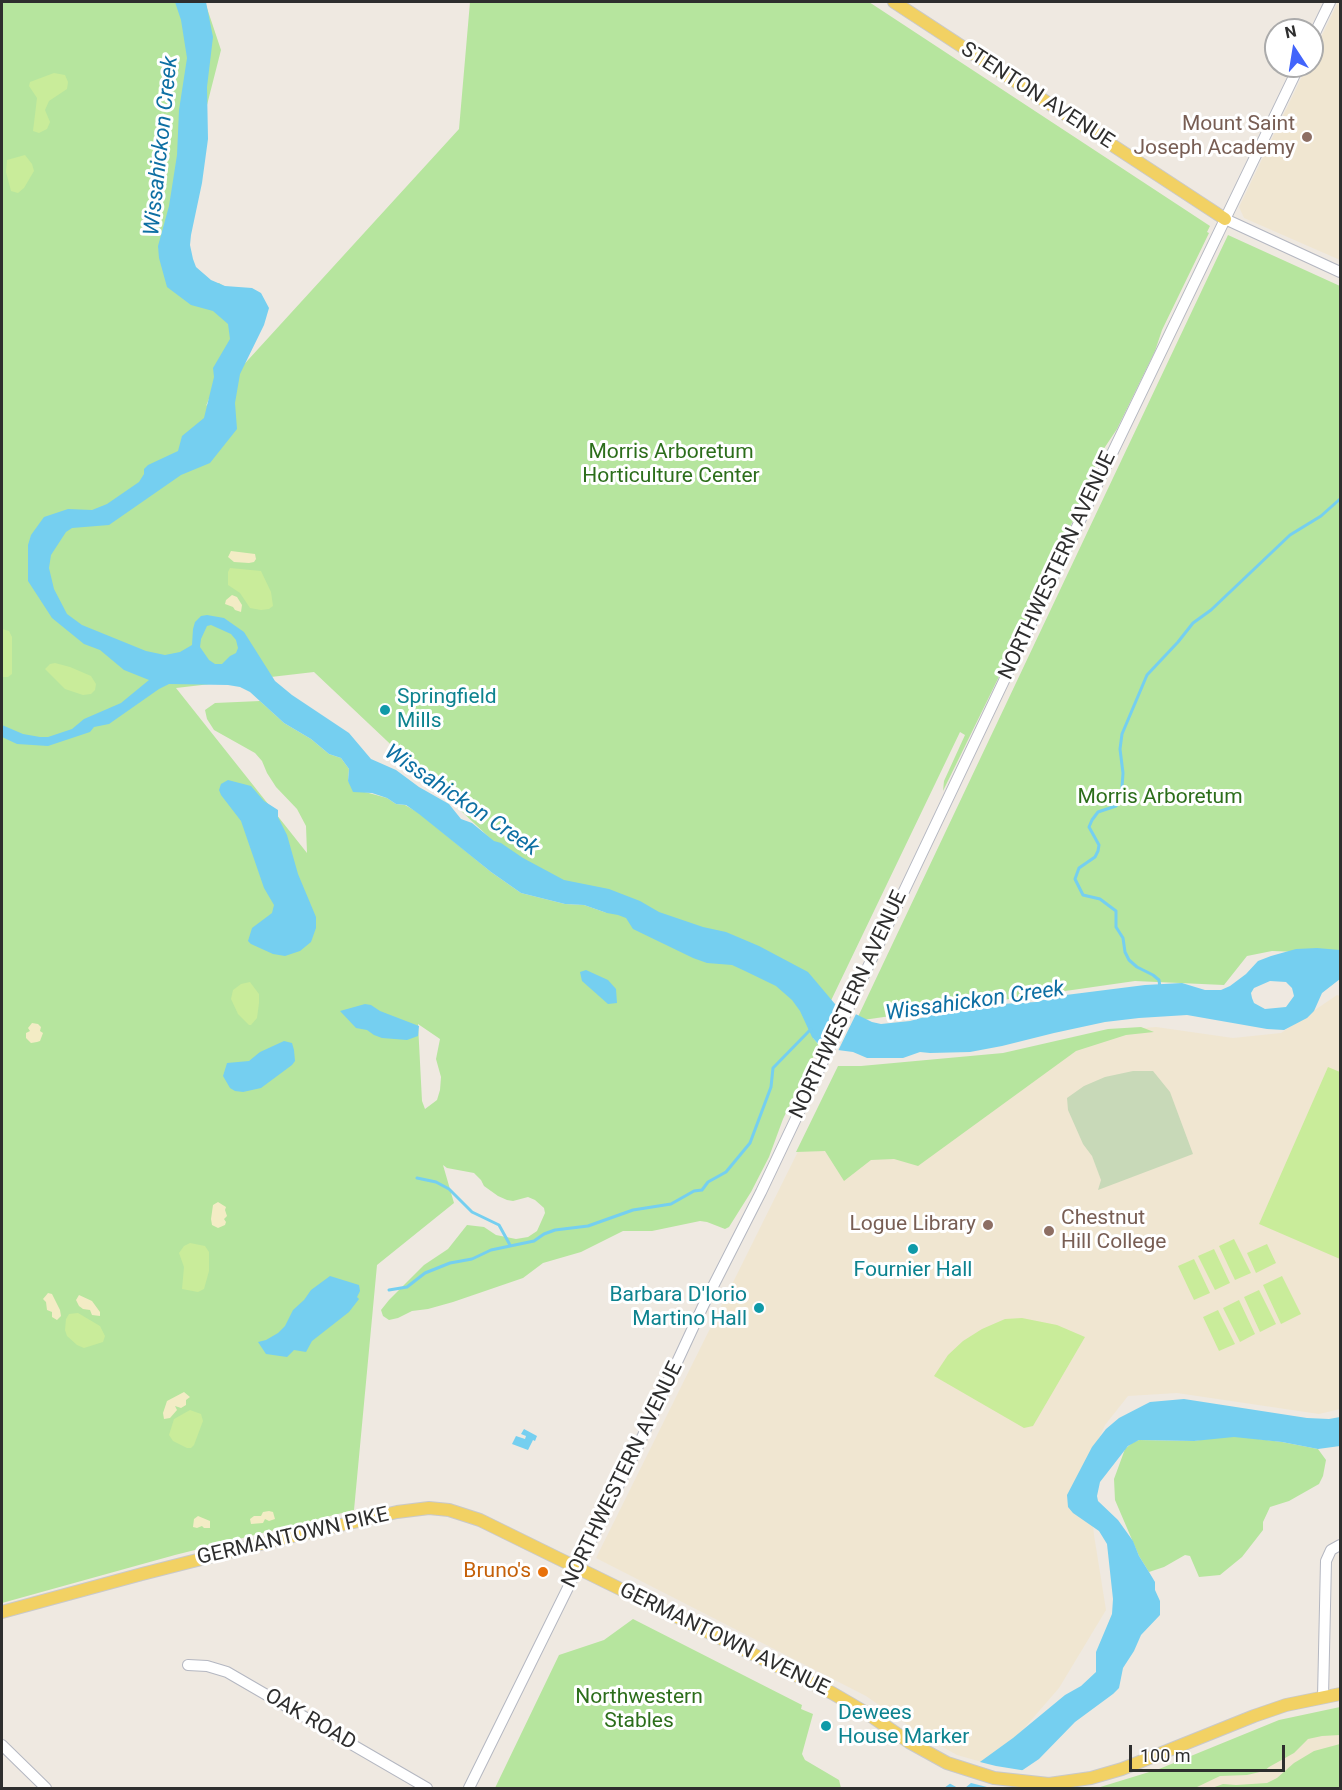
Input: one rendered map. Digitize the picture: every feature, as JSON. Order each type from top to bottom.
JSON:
[{"type":"main road","name":"STENTON AVENUE","points":[[894,2],[1225,219]]},
{"type":"main road","name":"GERMANTOWN PIKE","points":[[2,1612],[271,1541],[418,1509],[449,1510],[470,1516],[578,1569]]},
{"type":"main road","name":"GERMANTOWN AVENUE","points":[[578,1569],[832,1693],[915,1746],[961,1769],[1012,1782],[1049,1784],[1078,1781],[1106,1774],[1254,1716],[1341,1694]]},
{"type":"street","points":[[1322,18],[1330,2]]},
{"type":"street","name":"NORTHWESTERN AVENUE","points":[[469,1788],[639,1444],[704,1304],[761,1192],[1293,78]]},
{"type":"street","name":"STENTON AVENUE","points":[[1225,219],[1341,272]]},
{"type":"street","points":[[1323,1697],[1326,1561],[1331,1550],[1341,1545]]},
{"type":"street","name":"OAK ROAD","points":[[188,1665],[207,1665],[227,1672],[427,1788]]},
{"type":"street","points":[[2,1745],[46,1788]]},
{"type":"shaded area","name":"Mount Saint Joseph Academy","points":[[1340,2],[1340,260],[1244,218],[1239,207],[1301,78],[1324,78],[1324,31]]},
{"type":"shaded area","name":"Chestnut Hill College","points":[[1337,995],[1340,996],[1340,1409],[1319,1414],[1177,1393],[1128,1396],[1105,1425],[1087,1465],[1094,1535],[1106,1610],[1059,1688],[1020,1733],[985,1763],[957,1755],[928,1739],[866,1696],[596,1558],[839,1069],[1002,1056],[1119,1030],[1156,1027],[1233,1038],[1281,1033]]},
{"type":"shaded area","points":[[1340,1712],[1340,1788],[1122,1788]]},
{"type":"green space","name":"Morris Arboretum Horticulture Center","points":[[2,2],[205,2],[221,50],[168,258],[188,284],[219,283],[249,303],[206,406],[459,129],[470,2],[869,2],[1210,226],[1207,232],[1209,233],[1162,330],[1155,351],[1117,429],[1103,450],[1029,616],[1019,626],[1012,641],[1012,650],[943,791],[944,781],[965,735],[960,732],[813,1038],[819,1045],[783,1119],[769,1157],[729,1227],[725,1229],[700,1221],[652,1231],[623,1231],[581,1252],[543,1263],[523,1278],[453,1302],[412,1311],[389,1320],[383,1316],[381,1310],[389,1300],[424,1265],[448,1249],[467,1225],[484,1227],[496,1235],[516,1239],[528,1237],[537,1231],[545,1213],[544,1208],[535,1200],[528,1197],[513,1201],[507,1200],[484,1186],[474,1173],[447,1168],[443,1165],[454,1203],[377,1265],[354,1510],[175,1555],[2,1603]],"holes":[[[314,672],[530,876],[607,913],[584,905],[565,904],[521,893],[491,872],[419,813],[405,805],[396,804],[387,798],[365,792],[348,781],[349,769],[341,758],[329,754],[311,739],[284,723],[260,701],[215,703],[205,710],[207,719],[214,730],[255,753],[262,761],[276,787],[297,809],[306,826],[307,853],[176,688]],[[418,1024],[440,1039],[436,1059],[441,1077],[440,1090],[437,1100],[425,1109],[422,1101]]]},
{"type":"green space","points":[[54,73],[65,75],[68,82],[67,89],[49,101],[45,110],[50,122],[47,129],[39,133],[33,131],[37,98],[29,86],[30,82]]},
{"type":"green space","points":[[25,155],[34,171],[24,188],[18,193],[11,191],[6,172],[7,160]]},
{"type":"green space","name":"Morris Arboretum","points":[[1228,235],[1340,286],[1340,957],[1327,953],[1272,951],[1247,956],[1224,985],[1135,981],[856,1021]]},
{"type":"green space","points":[[230,568],[261,571],[271,592],[273,606],[261,610],[250,608],[240,593],[228,585]]},
{"type":"green space","points":[[2,629],[9,631],[12,637],[12,674],[8,677],[2,677]]},
{"type":"green space","points":[[55,663],[91,676],[96,684],[95,690],[91,694],[83,695],[65,689],[45,669]]},
{"type":"green space","points":[[250,982],[259,994],[259,1003],[257,1018],[249,1025],[238,1014],[231,999],[233,990],[241,984]]},
{"type":"green space","points":[[1141,1027],[1154,1032],[1126,1035],[1076,1051],[918,1166],[894,1159],[871,1160],[844,1181],[825,1151],[796,1152],[838,1066],[861,1066],[1003,1053],[1108,1029]]},
{"type":"green space","points":[[1328,1067],[1340,1072],[1340,1259],[1259,1224]]},
{"type":"green space","points":[[1133,1071],[1153,1071],[1170,1092],[1193,1154],[1098,1190],[1101,1180],[1092,1156],[1083,1144],[1068,1110],[1067,1098],[1084,1086],[1105,1077]]},
{"type":"green space","points":[[1234,1239],[1251,1273],[1235,1280],[1219,1246]]},
{"type":"green space","points":[[190,1243],[205,1246],[209,1252],[209,1271],[204,1289],[198,1292],[182,1289],[184,1267],[179,1253],[184,1246]]},
{"type":"green space","points":[[1267,1244],[1276,1263],[1256,1273],[1247,1253]]},
{"type":"green space","points":[[1214,1249],[1230,1283],[1215,1290],[1198,1256]]},
{"type":"green space","points":[[1194,1259],[1210,1293],[1194,1300],[1178,1266]]},
{"type":"green space","points":[[1282,1276],[1301,1314],[1281,1324],[1263,1285]]},
{"type":"green space","points":[[1259,1290],[1276,1324],[1260,1332],[1244,1297]]},
{"type":"green space","points":[[1239,1300],[1255,1334],[1240,1342],[1223,1308]]},
{"type":"green space","points":[[1218,1310],[1235,1344],[1219,1351],[1203,1317]]},
{"type":"green space","points":[[78,1313],[100,1326],[105,1336],[103,1342],[84,1348],[67,1336],[66,1319],[69,1314]]},
{"type":"green space","points":[[1022,1318],[1057,1325],[1085,1337],[1033,1426],[1024,1428],[934,1376],[948,1355],[963,1341],[982,1329],[1005,1319]]},
{"type":"green space","points":[[190,1410],[201,1414],[203,1421],[194,1445],[187,1448],[173,1441],[169,1435],[174,1419]]},
{"type":"green space","points":[[1218,1437],[1243,1437],[1318,1449],[1326,1460],[1323,1476],[1319,1484],[1289,1501],[1270,1507],[1263,1522],[1263,1530],[1242,1557],[1220,1575],[1199,1577],[1190,1556],[1185,1555],[1164,1567],[1149,1572],[1139,1556],[1115,1500],[1114,1479],[1125,1449],[1139,1440],[1194,1441]]},
{"type":"green space","name":"Northwestern Stables","points":[[633,1619],[802,1705],[801,1709],[813,1714],[802,1754],[805,1760],[839,1780],[841,1788],[495,1788],[559,1655],[604,1640]]},
{"type":"green space","points":[[1340,1707],[1340,1735],[1308,1739],[1294,1753],[1264,1771],[1247,1775],[1220,1776],[1195,1788],[1097,1788],[1159,1769],[1279,1720]]},
{"type":"green space","points":[[1340,1744],[1340,1788],[1212,1788],[1223,1784],[1267,1783],[1314,1751]]},
{"type":"sand","points":[[231,551],[255,554],[256,559],[249,563],[234,562],[228,557]]},
{"type":"sand","points":[[232,595],[237,597],[242,605],[241,612],[225,604]]},
{"type":"sand","points":[[32,1023],[38,1024],[43,1033],[40,1041],[31,1043],[26,1038],[26,1033],[30,1031],[28,1028]]},
{"type":"sand","points":[[218,1202],[226,1207],[227,1216],[224,1219],[225,1225],[218,1228],[212,1225],[211,1219],[213,1205]]},
{"type":"sand","points":[[48,1293],[52,1294],[60,1310],[61,1316],[57,1320],[52,1317],[52,1312],[47,1310],[43,1299]]},
{"type":"sand","points":[[79,1295],[92,1301],[100,1312],[100,1316],[92,1315],[90,1310],[79,1306],[76,1300]]},
{"type":"sand","points":[[184,1392],[190,1397],[186,1400],[186,1405],[181,1408],[175,1406],[177,1410],[170,1418],[164,1419],[163,1413],[167,1401]]},
{"type":"sand","points":[[263,1512],[273,1512],[275,1519],[269,1521],[265,1519],[263,1523],[251,1524],[250,1519],[254,1516],[261,1516]]},
{"type":"sand","points":[[198,1516],[210,1521],[210,1528],[193,1527],[194,1519]]},
{"type":"water","points":[[175,2],[206,2],[213,37],[207,87],[208,139],[190,245],[193,259],[196,267],[211,280],[225,286],[252,288],[261,293],[269,308],[264,325],[240,374],[235,403],[237,429],[210,463],[181,475],[109,525],[72,528],[66,532],[51,555],[49,568],[54,589],[67,614],[82,625],[146,651],[165,655],[180,652],[192,645],[195,622],[201,616],[224,618],[244,632],[275,681],[349,733],[371,759],[396,770],[419,787],[449,804],[461,819],[472,823],[494,841],[564,880],[609,889],[640,901],[659,912],[726,932],[759,946],[808,972],[835,1004],[872,1022],[881,1024],[910,1021],[965,1006],[1036,1002],[1058,996],[1145,985],[1182,983],[1205,990],[1221,990],[1246,974],[1258,961],[1271,956],[1296,949],[1340,950],[1340,979],[1322,993],[1314,1011],[1307,1018],[1284,1030],[1187,1015],[1139,1018],[1105,1022],[970,1052],[920,1052],[903,1058],[867,1058],[853,1052],[819,1045],[812,1037],[800,1011],[792,1000],[776,986],[745,971],[732,965],[707,963],[693,958],[633,929],[626,918],[618,915],[584,905],[565,904],[521,893],[406,805],[396,804],[372,793],[353,792],[348,781],[349,769],[341,758],[329,754],[311,739],[284,723],[250,692],[240,687],[169,684],[109,724],[94,727],[90,732],[48,746],[17,744],[2,737],[2,725],[23,734],[40,737],[48,737],[72,729],[84,719],[121,703],[149,680],[124,670],[100,650],[84,644],[52,618],[28,581],[28,545],[31,535],[44,517],[68,509],[92,510],[107,504],[139,482],[148,465],[178,451],[182,436],[204,418],[214,377],[213,368],[230,339],[228,324],[213,311],[191,305],[167,287],[159,258],[158,246],[169,206],[177,155],[179,110],[187,58],[181,20]],"holes":[[[211,625],[231,634],[236,640],[238,648],[236,653],[222,664],[215,664],[209,660],[200,647],[207,626]],[[1270,981],[1286,982],[1292,988],[1294,996],[1286,1007],[1265,1009],[1254,1003],[1251,993],[1254,988]]]},
{"type":"water","points":[[228,780],[251,786],[264,801],[278,810],[278,817],[287,835],[298,874],[316,917],[316,928],[311,942],[300,951],[285,956],[273,954],[248,941],[252,928],[272,913],[274,905],[264,888],[241,821],[219,790],[221,784]]},
{"type":"water","points":[[586,970],[608,980],[616,989],[617,1003],[608,1004],[582,981],[580,972]]},
{"type":"water","points":[[365,1004],[419,1026],[418,1036],[407,1040],[382,1038],[367,1030],[356,1028],[340,1011]]},
{"type":"water","points":[[284,1041],[292,1043],[295,1061],[292,1065],[261,1088],[243,1092],[230,1088],[223,1076],[227,1063],[249,1061],[260,1052]]},
{"type":"water","points":[[330,1276],[359,1285],[360,1291],[357,1297],[359,1299],[349,1312],[312,1341],[306,1352],[294,1350],[287,1357],[266,1354],[258,1342],[278,1333],[285,1326],[293,1310],[311,1290]]},
{"type":"water","points":[[1184,1399],[1307,1418],[1340,1417],[1340,1446],[1318,1449],[1282,1442],[1234,1437],[1194,1441],[1139,1440],[1128,1446],[1100,1482],[1097,1496],[1098,1501],[1118,1520],[1133,1541],[1139,1556],[1155,1582],[1155,1590],[1160,1601],[1160,1615],[1141,1635],[1123,1668],[1119,1688],[1075,1722],[1039,1759],[996,1788],[944,1788],[1013,1738],[1096,1672],[1096,1652],[1112,1614],[1113,1599],[1107,1544],[1099,1531],[1068,1507],[1067,1495],[1092,1447],[1106,1429],[1119,1418],[1150,1402]]},
{"type":"water","points":[[524,1429],[537,1436],[528,1450],[512,1444],[516,1436],[525,1439],[526,1436],[521,1434]]},
{"type":"pier","points":[[839,1002],[857,1012],[837,1053],[818,1048]]},
{"type":"pier","points":[[976,1761],[1027,1771],[1001,1788],[971,1783],[965,1788],[958,1788],[947,1782]]},
{"type":"waterway","points":[[1160,988],[1159,980],[1129,960],[1123,938],[1116,927],[1116,911],[1100,899],[1083,895],[1075,879],[1079,868],[1095,857],[1098,851],[1099,845],[1089,827],[1092,820],[1098,812],[1116,806],[1121,801],[1122,734],[1147,675],[1193,623],[1211,610],[1290,535],[1321,516],[1340,499]]},
{"type":"waterway","points":[[389,1290],[407,1287],[425,1273],[450,1263],[472,1259],[491,1250],[534,1241],[555,1230],[588,1226],[633,1210],[671,1204],[694,1191],[702,1190],[708,1182],[726,1172],[750,1143],[771,1087],[773,1068],[811,1029]]},
{"type":"waterway","points":[[417,1178],[436,1182],[449,1189],[472,1212],[499,1225],[510,1245]]},
{"type":"place","name":"Mount Saint Joseph Academy","points":[[1307,137]]},
{"type":"place","name":"Springfield Mills","points":[[385,710]]},
{"type":"place","name":"Logue Library","points":[[988,1225]]},
{"type":"place","name":"Chestnut Hill College","points":[[1049,1231]]},
{"type":"place","name":"Fournier Hall","points":[[913,1249]]},
{"type":"place","name":"Barbara D'Iorio Martino Hall","points":[[759,1308]]},
{"type":"place","name":"Bruno's","points":[[543,1572]]},
{"type":"place","name":"Dewees House Marker","points":[[826,1726]]},
{"type":"water label","name":"Wissahickon Creek","points":[[162,146]]},
{"type":"water label","name":"Wissahickon Creek","points":[[461,801]]},
{"type":"water label","name":"Wissahickon Creek","points":[[975,1002]]}]
